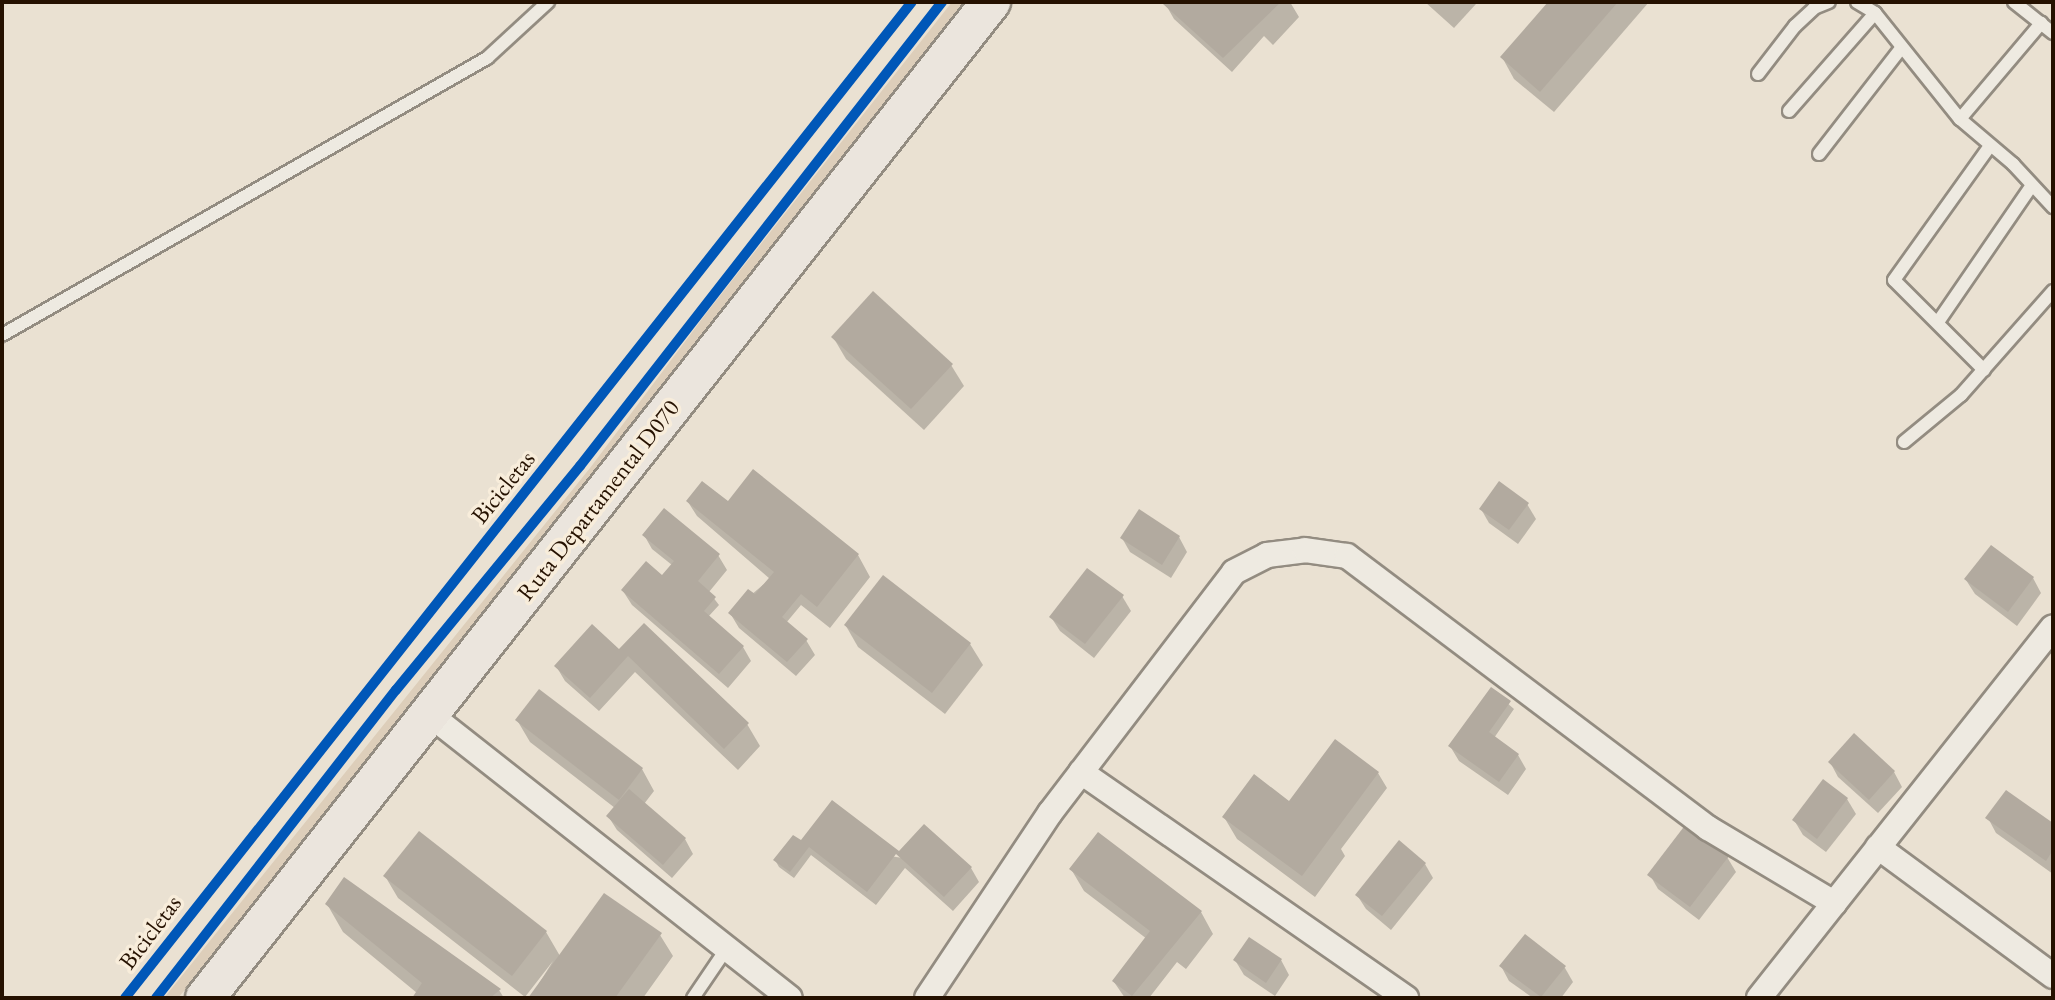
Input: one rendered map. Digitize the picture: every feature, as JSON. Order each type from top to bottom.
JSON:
[{"type":"main road","name":"Ruta Departamental D070","points":[[205,998],[991,2]]},
{"type":"street","points":[[927,998],[1081,772],[1234,572],[1267,555],[1305,550],[1347,556],[1708,828],[1834,904]]},
{"type":"street","points":[[1759,998],[2053,627]]},
{"type":"street","points":[[429,714],[790,998]]},
{"type":"street","points":[[1081,772],[1406,998]]},
{"type":"street","points":[[1878,847],[2053,976]]},
{"type":"lane","points":[[2,335],[487,58],[548,2]]},
{"type":"lane","points":[[1758,74],[1795,26],[1814,8],[1829,2]]},
{"type":"lane","points":[[1857,2],[1875,13],[1960,119],[2053,207]]},
{"type":"lane","points":[[2014,2],[2053,33]]},
{"type":"lane","points":[[1789,111],[1875,13]]},
{"type":"lane","points":[[1960,119],[2041,23]]},
{"type":"lane","points":[[1819,154],[1902,47]]},
{"type":"lane","points":[[1984,370],[1894,280],[1990,146]]},
{"type":"lane","points":[[1938,322],[2032,185]]},
{"type":"lane","points":[[1904,442],[1984,370],[2053,291]]},
{"type":"lane","points":[[692,998],[727,948]]},
{"type":"shaded area","points":[[952,2],[970,2],[246,917],[178,998],[164,998],[590,468],[708,311]]},
{"type":"building","points":[[1281,2],[1223,58],[1163,4]]},
{"type":"building","points":[[1548,2],[1618,2],[1540,92],[1500,57]]},
{"type":"building","points":[[873,291],[953,364],[911,409],[831,337]]},
{"type":"building","points":[[753,469],[859,554],[817,607],[801,594],[782,617],[808,639],[787,662],[728,613],[748,589],[755,594],[774,572],[686,501],[702,481],[728,501]]},
{"type":"building","points":[[1499,481],[1529,503],[1509,530],[1479,509]]},
{"type":"building","points":[[664,508],[720,554],[698,581],[716,597],[704,611],[744,646],[719,674],[621,590],[646,561],[662,575],[674,561],[642,535]]},
{"type":"building","points":[[1139,509],[1180,536],[1162,565],[1120,538]]},
{"type":"building","points":[[1991,545],[2034,577],[2008,612],[1964,579]]},
{"type":"building","points":[[1087,568],[1124,595],[1085,644],[1049,617]]},
{"type":"building","points":[[883,575],[971,643],[932,693],[844,625]]},
{"type":"building","points":[[644,623],[749,723],[724,749],[628,656],[590,698],[554,666],[592,624],[619,649]]},
{"type":"building","points":[[1491,687],[1511,701],[1489,732],[1519,754],[1499,782],[1448,746]]},
{"type":"building","points":[[539,689],[643,768],[619,800],[515,720]]},
{"type":"building","points":[[1854,733],[1895,771],[1869,800],[1828,762]]},
{"type":"building","points":[[1335,739],[1379,772],[1302,876],[1222,817],[1254,774],[1289,801]]},
{"type":"building","points":[[1823,779],[1848,798],[1817,839],[1792,820]]},
{"type":"building","points":[[629,789],[686,838],[663,865],[606,816]]},
{"type":"building","points":[[2006,790],[2053,823],[2053,850],[2046,861],[1985,818]]},
{"type":"building","points":[[832,800],[899,851],[924,824],[972,867],[944,897],[896,854],[867,892],[809,847],[790,872],[773,860],[793,835],[801,840]]},
{"type":"building","points":[[1686,824],[1729,856],[1690,907],[1647,875]]},
{"type":"building","points":[[419,831],[547,931],[512,976],[383,876]]},
{"type":"building","points":[[1098,832],[1202,911],[1132,996],[1112,981],[1150,931],[1069,869]]},
{"type":"building","points":[[1399,840],[1426,863],[1382,916],[1355,895]]},
{"type":"building","points":[[344,877],[501,989],[490,998],[412,998],[422,983],[325,904]]},
{"type":"building","points":[[604,893],[662,933],[615,998],[528,998]]},
{"type":"building","points":[[1525,934],[1566,966],[1541,997],[1499,966]]},
{"type":"building","points":[[1249,937],[1282,959],[1266,983],[1233,960]]},
{"type":"cycle path","name":"Bicicletas","points":[[125,998],[912,2]]},
{"type":"cycle path","points":[[156,998],[396,690],[580,466],[942,2]]}]
